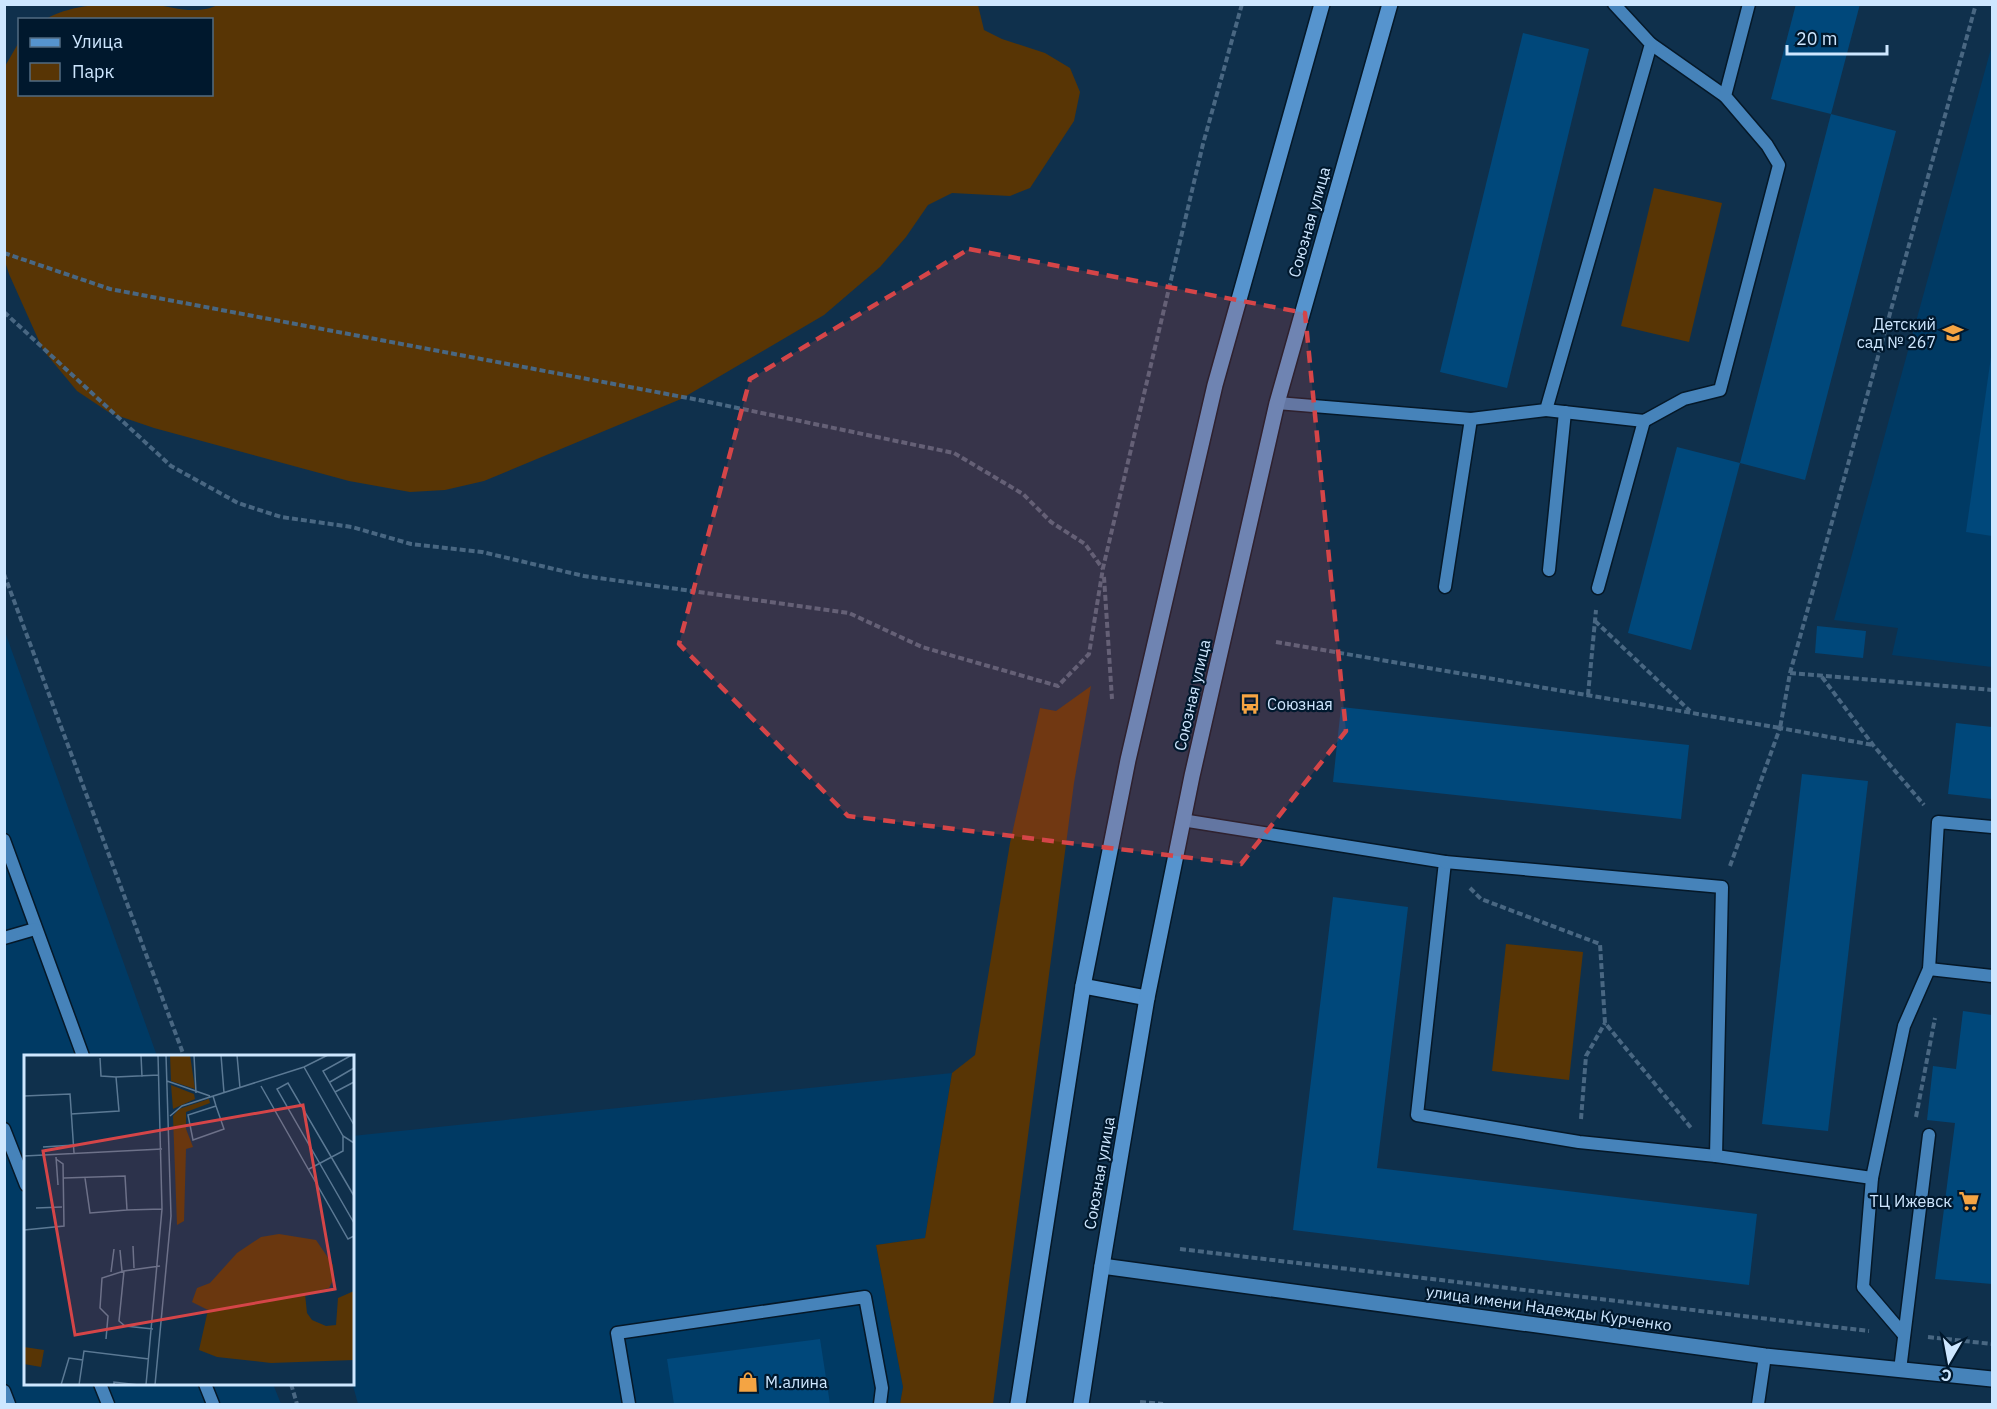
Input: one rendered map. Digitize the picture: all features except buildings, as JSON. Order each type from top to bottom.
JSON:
[{"type":"main road","points":[[1018,1404],[1083,986],[1131,749],[1215,385],[1322,4]]},
{"type":"main road","name":"Союзная улица","points":[[1081,1404],[1147,998],[1182,820],[1277,403],[1390,4]]},
{"type":"main road","points":[[1083,986],[1147,998]]},
{"type":"street","name":"улица имени Надежды Курченко","points":[[1102,1266],[1765,1356],[1992,1379]]},
{"type":"lane","points":[[1277,403],[1471,419],[1546,410],[1644,420],[1684,399],[1720,390],[1779,165],[1767,145],[1725,96],[1651,44],[1614,4]]},
{"type":"lane","points":[[1725,96],[1749,4]]},
{"type":"lane","points":[[1546,410],[1651,44]]},
{"type":"lane","points":[[1549,570],[1565,412]]},
{"type":"lane","points":[[1445,587],[1471,419]]},
{"type":"lane","points":[[1598,588],[1644,420]]},
{"type":"lane","points":[[1182,820],[1445,862],[1722,886],[1716,1156]]},
{"type":"lane","points":[[1904,1335],[1863,1287],[1872,1178],[1904,1026],[1929,969],[1938,822],[1992,827]]},
{"type":"lane","points":[[4,840],[83,1055]]},
{"type":"lane","points":[[1445,862],[1417,1115],[1579,1142],[1716,1156],[1872,1178]]},
{"type":"lane","points":[[4,938],[35,929]]},
{"type":"lane","points":[[1929,969],[1992,976]]},
{"type":"lane","points":[[4,1129],[24,1180]]},
{"type":"lane","points":[[1900,1370],[1929,1135]]},
{"type":"lane","points":[[629,1404],[617,1333],[865,1297],[882,1388],[880,1404]]},
{"type":"lane","points":[[1758,1404],[1765,1356]]},
{"type":"lane","points":[[101,1385],[108,1404]]},
{"type":"lane","points":[[207,1385],[213,1404]]},
{"type":"lane","points":[[4,1391],[9,1404]]},
{"type":"path","points":[[4,312],[171,466],[238,503],[281,517],[352,527],[411,544],[482,552],[584,576],[849,613],[922,647],[1058,686],[1089,654],[1103,568],[1203,144],[1242,4]]},
{"type":"path","points":[[1722,886],[1780,728],[1790,673],[1976,4]]},
{"type":"path","points":[[4,253],[110,289],[705,401],[954,453],[1023,494],[1051,522],[1085,544],[1103,568],[1112,699]]},
{"type":"path","points":[[4,574],[184,1055]]},
{"type":"path","points":[[1588,695],[1598,588]]},
{"type":"path","points":[[1595,621],[1691,712]]},
{"type":"path","points":[[1276,642],[1873,745]]},
{"type":"path","points":[[1790,673],[1992,690]]},
{"type":"path","points":[[1821,677],[1873,745],[1938,822]]},
{"type":"path","points":[[1445,862],[1481,899],[1600,944],[1605,1023],[1586,1056],[1579,1142]]},
{"type":"path","points":[[1929,1135],[1914,1128],[1935,1015]]},
{"type":"path","points":[[1605,1023],[1672,1107],[1716,1156]]},
{"type":"path","points":[[1173,1248],[1992,1344]]},
{"type":"path","points":[[292,1385],[297,1404]]},
{"type":"path","points":[[1140,1402],[1163,1404]]},
{"type":"highlighted area","points":[[969,249],[1305,313],[1346,731],[1241,864],[848,816],[679,644],[750,379]]},
{"type":"shaded area","name":"Детский сад № 267","points":[[1992,45],[1992,667],[1892,655],[1898,628],[1834,620]]},
{"type":"shaded area","points":[[4,629],[157,1055],[24,1055],[24,1385],[273,1385],[281,1404],[5,1404]]},
{"type":"shaded area","points":[[952,1073],[925,1238],[876,1245],[903,1387],[900,1404],[358,1404],[353,1385],[354,1136]]},
{"type":"green space","points":[[125,3],[194,10],[211,8],[220,4],[978,5],[984,30],[1002,39],[1045,53],[1070,68],[1080,92],[1074,121],[1030,188],[1010,196],[952,193],[928,205],[906,237],[880,267],[824,315],[681,399],[484,481],[445,490],[410,492],[349,481],[154,428],[110,413],[77,391],[43,350],[9,274],[4,258],[4,68],[18,44],[18,96],[213,96],[213,18],[48,18],[83,7]]},
{"type":"green space","points":[[1654,188],[1722,203],[1689,342],[1621,326]]},
{"type":"green space","points":[[1091,686],[1074,783],[993,1404],[900,1404],[903,1387],[876,1245],[925,1238],[952,1073],[975,1055],[1010,843],[1040,708],[1056,711]]},
{"type":"green space","points":[[1506,944],[1583,952],[1569,1080],[1492,1071]]},
{"type":"place","name":"Детский сад № 267","points":[[1953,333]]},
{"type":"place","name":"Союзная","points":[[1250,704]]},
{"type":"place","name":"ТЦ Ижевск","points":[[1969,1201]]},
{"type":"place","name":"М.алина","points":[[748,1382]]}]
